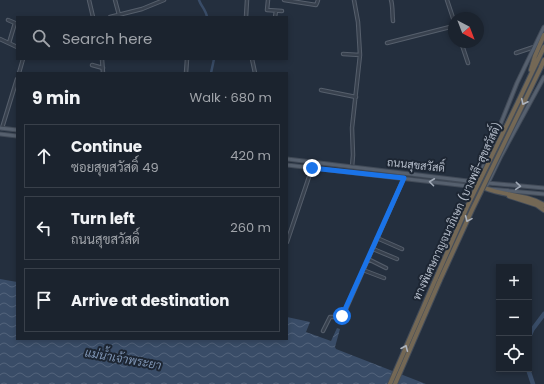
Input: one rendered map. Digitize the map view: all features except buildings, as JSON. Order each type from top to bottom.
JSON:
[{"type":"highway","points":[[528,80],[535,56],[544,35]]},
{"type":"highway","name":"ทางพิเศษกาญจนาภิเษก (บางพลี-สุขสวัสดิ์)","points":[[390,384],[467,207],[544,47]]},
{"type":"highway","name":"ทางพิเศษกาญจนาภิเษก (บางพลี-สุขสวัสดิ์)","points":[[395,384],[472,210],[544,61]]},
{"type":"highway","points":[[485,188],[536,205],[544,210]]},
{"type":"highway","points":[[495,192],[533,199],[544,205]]},
{"type":"main road","points":[[476,182],[517,83],[544,27]]},
{"type":"main road","points":[[485,188],[500,156],[544,77]]},
{"type":"main road","points":[[1,128],[16,130]]},
{"type":"main road","points":[[0,134],[16,136]]},
{"type":"main road","name":"ถนนสุขสวัสดิ์","points":[[288,159],[476,182],[544,188]]},
{"type":"main road","name":"ถนนสุขสวัสดิ์","points":[[288,165],[544,194]]},
{"type":"street","points":[[89,0],[93,16]]},
{"type":"street","points":[[115,0],[119,15]]},
{"type":"street","points":[[114,16],[142,9],[164,0]]},
{"type":"street","points":[[246,16],[247,0]]},
{"type":"street","points":[[268,0],[267,10],[282,11]]},
{"type":"street","points":[[284,0],[316,4],[318,3],[318,0]]},
{"type":"street","points":[[352,167],[352,128],[360,55],[358,22],[354,0]]},
{"type":"street","points":[[391,0],[393,8],[393,21]]},
{"type":"street","points":[[447,0],[451,12]]},
{"type":"street","points":[[275,16],[276,11]]},
{"type":"street","points":[[8,20],[15,23],[9,43]]},
{"type":"street","points":[[388,43],[448,28]]},
{"type":"street","points":[[0,39],[16,46]]},
{"type":"street","points":[[516,53],[534,47]]},
{"type":"street","points":[[463,48],[468,63]]},
{"type":"street","points":[[344,54],[360,55]]},
{"type":"street","points":[[20,72],[23,60]]},
{"type":"street","points":[[102,60],[103,72]]},
{"type":"street","points":[[186,72],[187,60]]},
{"type":"street","points":[[252,60],[255,65],[255,72]]},
{"type":"street","points":[[92,65],[103,68]]},
{"type":"street","points":[[1,128],[16,82]]},
{"type":"street","points":[[321,90],[356,97]]},
{"type":"street","points":[[288,239],[312,168]]},
{"type":"street","points":[[323,331],[330,317],[343,316],[404,178]]},
{"type":"street","points":[[377,238],[402,249]]},
{"type":"street","points":[[373,249],[397,259]]},
{"type":"street","points":[[368,260],[386,268]]},
{"type":"street","points":[[363,270],[384,278]]},
{"type":"water","name":"แม่น้ำเจ้าพระยา","points":[[0,279],[16,282],[16,340],[288,340],[288,317],[310,322],[306,332],[331,341],[337,328],[340,329],[335,347],[336,349],[426,384],[0,384]]},
{"type":"waterway","points":[[199,0],[207,16]]},
{"type":"waterway","points":[[211,72],[214,60]]},
{"type":"waterway","points":[[529,336],[544,314]]},
{"type":"waterway","points":[[529,372],[533,384]]},
{"type":"route","points":[[312,168],[404,178],[342,316]]}]
